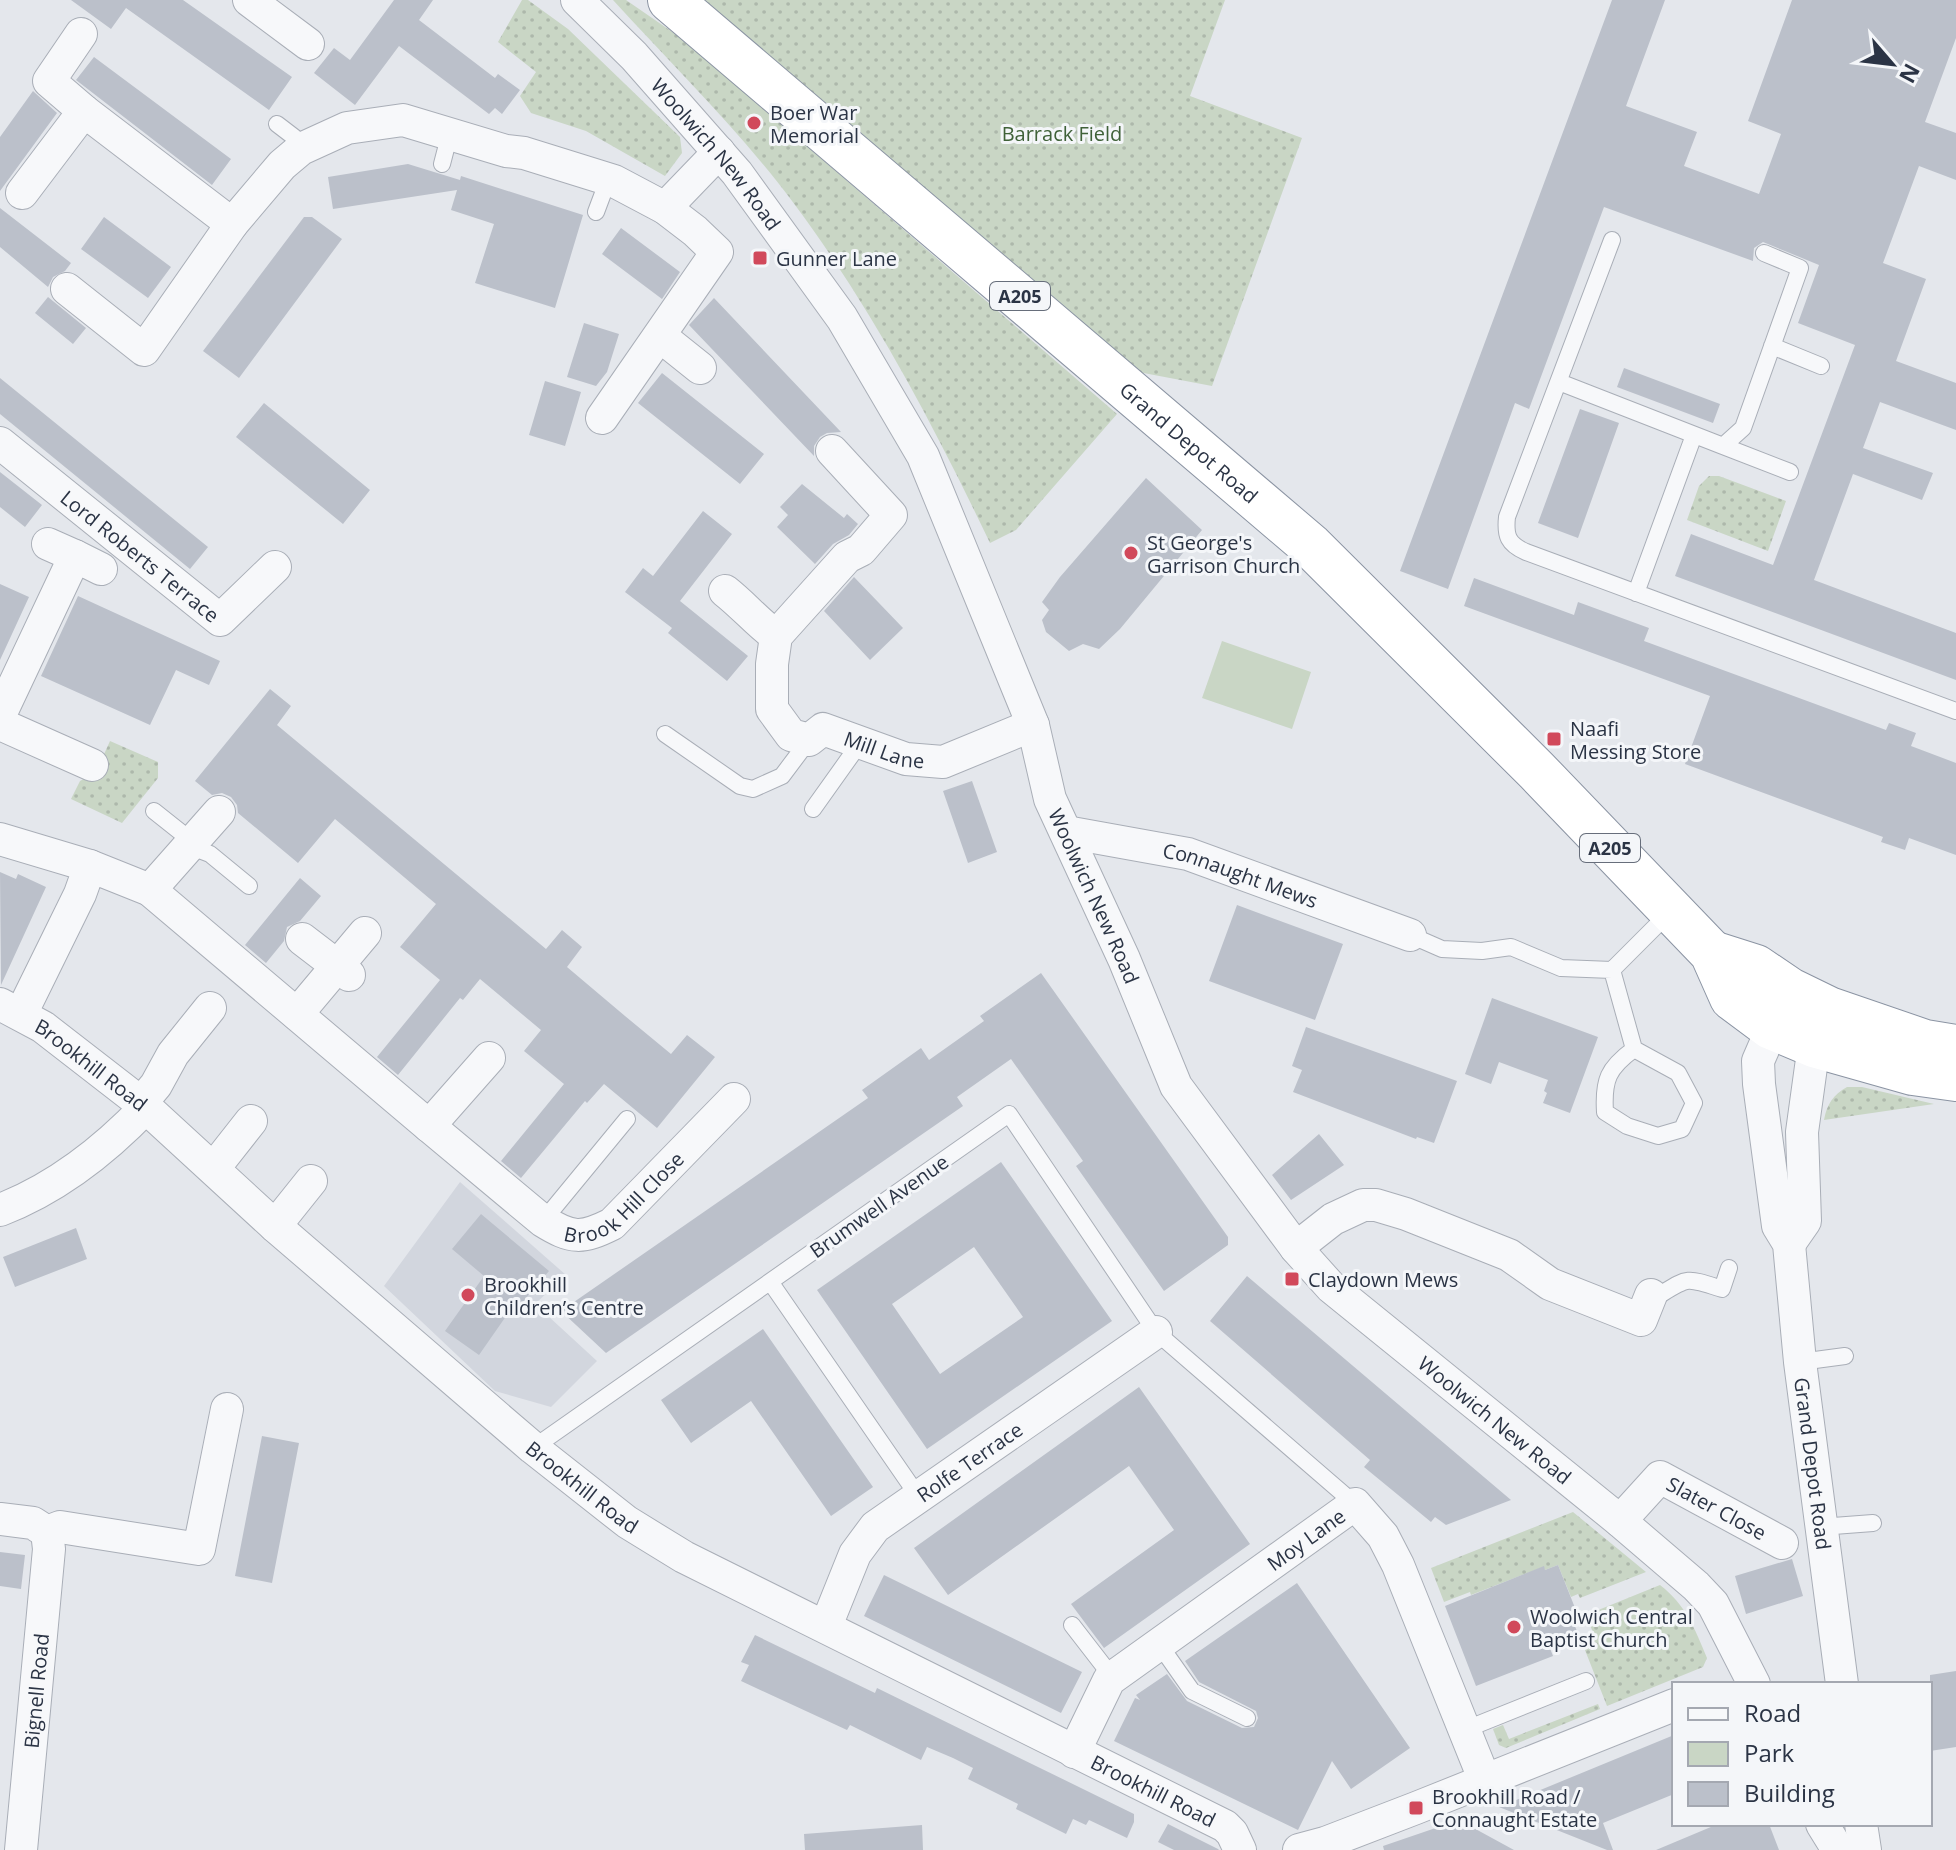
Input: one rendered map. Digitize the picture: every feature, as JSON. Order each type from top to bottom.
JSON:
[{"type":"highway","name":"Grand Depot Road","points":[[670,0],[1311,546],[1537,771],[1712,953],[1732,998],[1780,1008]]},
{"type":"highway","name":"A205","points":[[1780,1008],[1913,1073],[1956,1079]]},
{"type":"highway","name":"A205","points":[[1821,1027],[1956,1047]]},
{"type":"street","points":[[249,0],[308,44]]},
{"type":"street","name":"Woolwich New Road","points":[[577,0],[634,56],[737,173],[842,318],[923,456],[1033,725],[1050,799],[1124,959],[1176,1086],[1296,1248],[1331,1287],[1620,1521],[1713,1604],[1743,1681]]},
{"type":"street","points":[[81,34],[49,81],[232,224]]},
{"type":"street","points":[[22,193],[84,111]]},
{"type":"street","points":[[67,289],[152,356],[232,224],[282,165],[301,149],[347,128],[403,120],[608,180],[665,208],[717,252],[602,418]]},
{"type":"street","points":[[665,208],[719,152]]},
{"type":"street","points":[[660,336],[700,368]]},
{"type":"street","name":"Lord Roberts Terrace","points":[[0,443],[220,620],[275,567]]},
{"type":"street","points":[[809,740],[791,735],[772,709],[772,664],[776,636],[847,557],[861,550],[891,515],[832,451]]},
{"type":"street","points":[[0,714],[75,556]]},
{"type":"street","points":[[725,591],[776,636]]},
{"type":"street","points":[[0,724],[92,765]]},
{"type":"street","name":"Mill Lane","points":[[809,740],[823,729],[906,759],[943,762],[1033,725]]},
{"type":"street","points":[[150,890],[219,812]]},
{"type":"street","name":"Connaught Mews","points":[[1066,832],[1188,854],[1410,935]]},
{"type":"street","name":"Brook Hill Close","points":[[0,839],[90,866],[150,890],[543,1221],[564,1234],[588,1236],[612,1224],[734,1099]]},
{"type":"street","points":[[10,1009],[80,894],[90,866]]},
{"type":"street","points":[[297,1014],[343,971],[365,933]]},
{"type":"street","points":[[302,939],[343,971]]},
{"type":"street","points":[[0,1210],[77,1169],[114,1140],[143,1105],[173,1054],[210,1008]]},
{"type":"street","name":"Grand Depot Road","points":[[1780,1008],[1758,1061],[1759,1084],[1778,1226],[1789,1244],[1800,1362],[1842,1682]]},
{"type":"street","name":"Brookhill Road","points":[[10,1009],[43,1027],[143,1105],[275,1226],[533,1448],[627,1522],[659,1543],[1225,1826],[1240,1850]]},
{"type":"street","name":"Grand Depot Road","points":[[1789,1244],[1805,1221],[1802,1132],[1821,1027]]},
{"type":"street","points":[[429,1126],[489,1058]]},
{"type":"street","points":[[214,1168],[251,1121]]},
{"type":"street","points":[[275,1226],[311,1181]]},
{"type":"street","points":[[1296,1248],[1333,1219],[1363,1205],[1376,1205],[1509,1255],[1550,1284],[1641,1320],[1651,1295]]},
{"type":"street","name":"Rolfe Terrace","points":[[826,1626],[855,1554],[875,1527],[1156,1332]]},
{"type":"street","points":[[0,1519],[33,1523],[47,1532],[60,1527],[199,1549],[227,1409]]},
{"type":"street","name":"Slater Close","points":[[1620,1521],[1660,1477],[1782,1543]]},
{"type":"street","name":"Moy Lane","points":[[1074,1752],[1109,1680],[1355,1504],[1383,1536],[1395,1559],[1485,1781]]},
{"type":"street","name":"Bignell Road","points":[[21,1850],[49,1549],[47,1532]]},
{"type":"street","points":[[1317,1848],[1672,1706]]},
{"type":"street","points":[[1823,1826],[1838,1850]]},
{"type":"street","points":[[1861,1826],[1865,1850]]},
{"type":"lane","points":[[277,124],[294,137],[301,149]]},
{"type":"lane","points":[[442,164],[450,133]]},
{"type":"lane","points":[[596,212],[608,180]]},
{"type":"lane","points":[[1612,240],[1507,517],[1506,531],[1510,542],[1526,552],[1956,711]]},
{"type":"lane","points":[[1723,446],[1743,428],[1800,268],[1764,253]]},
{"type":"lane","points":[[1772,346],[1821,366]]},
{"type":"lane","points":[[1559,382],[1790,472]]},
{"type":"lane","points":[[1636,593],[1694,435]]},
{"type":"lane","points":[[665,734],[740,786],[753,789],[782,776],[809,740]]},
{"type":"lane","points":[[813,809],[860,743]]},
{"type":"lane","points":[[154,811],[191,844],[210,854],[249,886]]},
{"type":"lane","points":[[1410,935],[1442,949],[1482,951],[1511,947],[1561,968],[1612,970],[1670,911]]},
{"type":"lane","points":[[1612,970],[1634,1049],[1678,1073],[1694,1103],[1682,1129],[1658,1136],[1627,1126],[1605,1112],[1604,1088],[1614,1063],[1634,1049]]},
{"type":"lane","name":"Brumwell Avenue","points":[[533,1448],[1009,1114],[1156,1332]]},
{"type":"lane","points":[[543,1221],[627,1119]]},
{"type":"lane","points":[[1651,1295],[1658,1296],[1673,1285],[1690,1280],[1722,1289],[1729,1268]]},
{"type":"lane","points":[[771,1283],[918,1496]]},
{"type":"lane","points":[[1156,1332],[1355,1504]]},
{"type":"lane","points":[[1800,1362],[1845,1356]]},
{"type":"lane","points":[[1820,1527],[1873,1523]]},
{"type":"lane","points":[[1072,1625],[1113,1678]]},
{"type":"lane","points":[[1159,1644],[1192,1691],[1247,1718]]},
{"type":"lane","points":[[1464,1730],[1586,1681]]},
{"type":"shaded area","name":"Brookhill Children’s Centre","points":[[460,1182],[566,1275],[535,1304],[597,1361],[551,1407],[495,1391],[384,1286]]},
{"type":"green space","points":[[522,0],[528,0],[568,29],[680,137],[682,153],[665,176],[586,131],[531,113],[520,96],[536,72],[498,42]]},
{"type":"green space","points":[[613,0],[626,0],[684,40],[1117,414],[1016,530],[990,543],[901,370],[823,245],[752,152]]},
{"type":"green space","name":"Barrack Field","points":[[701,0],[1225,0],[1190,96],[1302,138],[1212,386],[1133,371]]},
{"type":"green space","points":[[1709,476],[1719,476],[1786,501],[1768,551],[1687,520],[1699,486]]},
{"type":"green space","points":[[1222,641],[1311,672],[1292,729],[1202,698]]},
{"type":"green space","points":[[110,741],[158,762],[158,778],[122,823],[71,799],[80,781],[96,772]]},
{"type":"green space","points":[[1847,1087],[1862,1087],[1934,1104],[1824,1120],[1831,1100]]},
{"type":"green space","points":[[1573,1512],[1646,1572],[1580,1598],[1578,1594],[1571,1597],[1558,1565],[1545,1570],[1543,1567],[1444,1602],[1431,1568]]},
{"type":"green space","points":[[1660,1585],[1683,1609],[1707,1658],[1703,1667],[1607,1706],[1581,1640],[1594,1635],[1586,1615]]},
{"type":"green space","points":[[1598,1704],[1600,1709],[1506,1748],[1499,1745],[1493,1729],[1503,1725],[1509,1739]]},
{"type":"building","points":[[71,0],[183,0],[292,77],[269,110],[126,8],[111,29]]},
{"type":"building","points":[[394,0],[433,0],[419,20],[495,78],[498,74],[520,90],[502,114],[495,108],[489,114],[399,46],[355,105],[314,73],[334,48],[350,60]]},
{"type":"building","points":[[1612,0],[1665,0],[1626,106],[1697,132],[1684,166],[1759,194],[1781,134],[1748,121],[1792,0],[1956,0],[1956,38],[1925,122],[1956,133],[1956,180],[1919,166],[1883,263],[1926,279],[1896,361],[1956,383],[1956,430],[1880,402],[1863,448],[1933,473],[1922,500],[1853,474],[1814,580],[1956,633],[1956,680],[1675,576],[1691,534],[1773,565],[1855,345],[1798,323],[1819,265],[1763,242],[1754,248],[1753,261],[1604,207],[1529,409],[1515,403],[1448,589],[1400,571]]},
{"type":"building","points":[[94,57],[231,159],[212,185],[76,80]]},
{"type":"building","points":[[33,91],[57,113],[0,191],[0,137]]},
{"type":"building","points":[[408,164],[460,180],[461,176],[583,215],[555,308],[475,283],[494,224],[451,210],[457,190],[333,209],[328,177]]},
{"type":"building","points":[[0,208],[71,263],[65,271],[53,277],[48,287],[0,247]]},
{"type":"building","points":[[104,217],[171,267],[148,298],[81,249]]},
{"type":"building","points":[[304,217],[312,217],[342,239],[239,378],[203,351]]},
{"type":"building","points":[[621,228],[680,272],[662,299],[602,254]]},
{"type":"building","points":[[48,297],[86,328],[73,344],[35,313]]},
{"type":"building","points":[[714,298],[841,432],[820,437],[814,446],[814,456],[689,325]]},
{"type":"building","points":[[584,323],[619,334],[607,372],[596,386],[567,377]]},
{"type":"building","points":[[1624,368],[1720,404],[1713,423],[1617,387]]},
{"type":"building","points":[[662,373],[764,454],[740,484],[638,403]]},
{"type":"building","points":[[0,378],[208,547],[190,569],[0,414]]},
{"type":"building","points":[[545,381],[581,392],[565,446],[529,435]]},
{"type":"building","points":[[264,403],[370,490],[343,524],[236,437]]},
{"type":"building","points":[[1580,409],[1619,423],[1578,538],[1538,523]]},
{"type":"building","points":[[0,472],[42,505],[25,527],[0,507]]},
{"type":"building","name":"St George's Garrison Church","points":[[1146,478],[1202,530],[1120,629],[1099,649],[1083,644],[1069,651],[1046,632],[1042,620],[1049,610],[1042,602]]},
{"type":"building","points":[[802,484],[844,518],[847,514],[858,524],[815,564],[777,527],[788,515],[780,507]]},
{"type":"building","points":[[703,511],[732,534],[680,601],[748,656],[727,681],[668,633],[672,628],[625,592],[643,568],[653,576]]},
{"type":"building","points":[[854,577],[903,628],[870,660],[824,611]]},
{"type":"building","points":[[1474,578],[1574,615],[1578,602],[1649,628],[1644,641],[1886,730],[1889,723],[1916,733],[1911,746],[1956,763],[1956,855],[1909,838],[1905,850],[1881,842],[1883,837],[1685,764],[1710,696],[1464,606]]},
{"type":"building","points":[[0,584],[29,597],[0,660]]},
{"type":"building","points":[[78,596],[220,661],[209,685],[176,670],[150,725],[41,676]]},
{"type":"building","points":[[270,689],[291,706],[277,725],[546,949],[562,930],[582,947],[567,967],[625,1016],[671,1054],[687,1035],[715,1057],[657,1128],[604,1084],[587,1103],[585,1101],[521,1178],[501,1161],[564,1084],[524,1051],[541,1030],[480,979],[463,1000],[460,998],[398,1075],[377,1057],[440,980],[400,947],[436,904],[335,819],[298,863],[238,813],[231,797],[222,793],[212,795],[195,781]]},
{"type":"building","points":[[972,781],[997,852],[968,863],[943,791]]},
{"type":"building","points":[[0,872],[16,879],[18,874],[46,887],[1,985]]},
{"type":"building","points":[[300,878],[321,896],[300,921],[287,927],[284,941],[266,963],[245,945]]},
{"type":"building","points":[[1237,905],[1343,944],[1315,1020],[1209,981]]},
{"type":"building","points":[[1041,973],[1228,1237],[1228,1245],[1164,1291],[1076,1166],[1083,1161],[1011,1059],[957,1097],[963,1106],[606,1353],[561,1311],[868,1098],[862,1090],[921,1048],[929,1060],[984,1021],[980,1016]]},
{"type":"building","points":[[1492,998],[1598,1037],[1570,1113],[1543,1103],[1548,1080],[1499,1062],[1491,1084],[1465,1074]]},
{"type":"building","points":[[1306,1027],[1457,1081],[1434,1143],[1293,1092],[1302,1070],[1292,1066]]},
{"type":"building","points":[[1319,1134],[1344,1165],[1291,1200],[1272,1175]]},
{"type":"building","points":[[1001,1162],[1112,1321],[927,1449],[817,1290]],"holes":[[[974,1247],[1023,1317],[940,1374],[892,1304]]]},
{"type":"building","points":[[481,1214],[549,1271],[520,1305],[516,1302],[479,1355],[445,1331],[484,1276],[452,1249]]},
{"type":"building","points":[[76,1228],[87,1259],[15,1287],[3,1257]]},
{"type":"building","points":[[1247,1276],[1511,1500],[1446,1525],[1435,1517],[1431,1522],[1364,1467],[1370,1460],[1210,1321]]},
{"type":"building","points":[[763,1329],[873,1487],[831,1516],[751,1401],[691,1443],[661,1400]]},
{"type":"building","points":[[1139,1387],[1250,1544],[1104,1648],[1071,1604],[1174,1530],[1129,1466],[948,1595],[914,1548]]},
{"type":"building","points":[[262,1436],[299,1443],[272,1583],[235,1576]]},
{"type":"building","points":[[0,1552],[25,1555],[21,1589],[0,1586]]},
{"type":"building","points":[[1792,1559],[1803,1596],[1746,1614],[1735,1576]]},
{"type":"building","name":"Woolwich Central Baptist Church","points":[[1558,1565],[1579,1618],[1573,1621],[1578,1634],[1549,1646],[1553,1656],[1476,1686],[1445,1606],[1544,1566],[1545,1570]]},
{"type":"building","points":[[884,1575],[1082,1672],[1061,1713],[864,1616]]},
{"type":"building","points":[[1297,1583],[1410,1748],[1351,1789],[1332,1761],[1298,1830],[1114,1741],[1135,1698],[1140,1700],[1136,1695],[1167,1674],[1187,1701],[1242,1728],[1254,1727],[1258,1718],[1256,1711],[1199,1682],[1185,1661]]},
{"type":"building","points":[[755,1635],[875,1693],[877,1688],[1134,1814],[1127,1838],[1089,1820],[1086,1825],[1073,1819],[1066,1834],[1016,1809],[1018,1804],[968,1779],[973,1768],[953,1758],[927,1747],[921,1760],[850,1725],[847,1730],[741,1681],[749,1665],[741,1662]]},
{"type":"building","points":[[1956,1671],[1956,1747],[1932,1751],[1930,1675]]},
{"type":"building","points":[[1672,1736],[1672,1795],[1603,1823],[1613,1850],[1499,1807]]},
{"type":"building","points":[[1459,1820],[1514,1850],[1384,1850],[1383,1846]]},
{"type":"building","points":[[1168,1824],[1219,1850],[1174,1850],[1158,1842]]},
{"type":"building","points":[[922,1825],[923,1850],[805,1850],[804,1834]]},
{"type":"building","points":[[1713,1826],[1770,1826],[1779,1850],[1656,1850]]},
{"type":"place","name":"Boer War Memorial","points":[[754,123]]},
{"type":"place","name":"Gunner Lane","points":[[760,258]]},
{"type":"place","name":"St George's Garrison Church","points":[[1131,553]]},
{"type":"place","name":"Naafi Messing Store","points":[[1554,739]]},
{"type":"place","name":"Claydown Mews","points":[[1292,1279]]},
{"type":"place","name":"Brookhill Children’s Centre","points":[[468,1295]]},
{"type":"place","name":"Woolwich Central Baptist Church","points":[[1514,1627]]},
{"type":"place","name":"Brookhill Road / Connaught Estate","points":[[1416,1808]]}]
